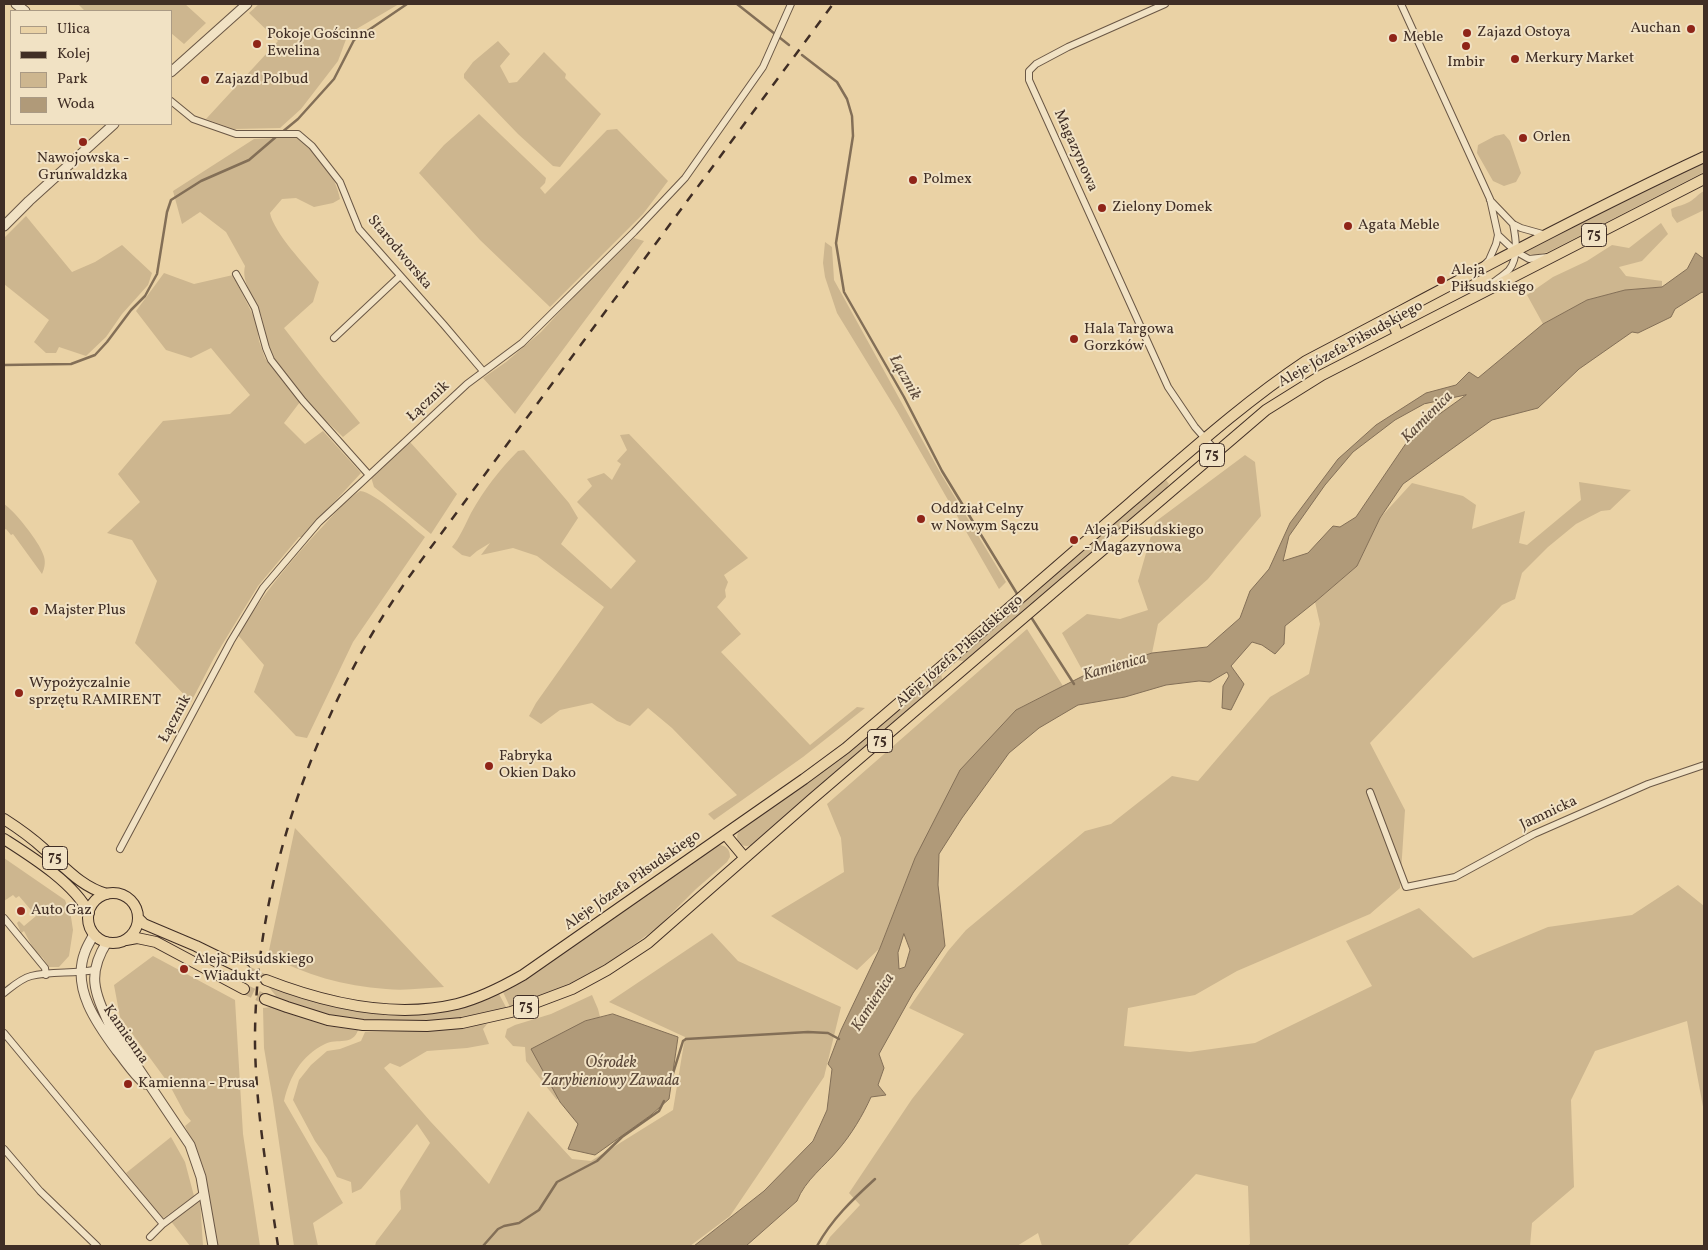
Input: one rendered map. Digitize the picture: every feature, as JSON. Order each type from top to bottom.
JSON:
[{"type":"main road","name":"Aleje Józefa Piłsudskiego","points":[[266,980],[290,990],[334,1002],[386,1009],[438,1007],[456,1004],[475,999],[523,975],[846,748],[1254,397],[1300,365],[1633,190],[1704,157]]},
{"type":"main road","name":"Aleje Józefa Piłsudskiego","points":[[265,998],[321,1018],[363,1025],[427,1026],[462,1023],[511,1012],[572,989],[648,943],[1216,451],[1266,410],[1322,375],[1704,179]]},
{"type":"main road","points":[[1390,317],[1398,335]]},
{"type":"main road","points":[[1169,470],[1180,483]]},
{"type":"main road","name":"75","points":[[4,819],[43,848],[82,884],[95,891],[107,894],[117,893],[131,900],[136,908],[138,918],[144,924],[196,946],[245,970]]},
{"type":"main road","points":[[725,834],[745,858]]},
{"type":"main road","name":"75","points":[[4,839],[47,869],[78,896],[89,913],[89,925],[94,934]]},
{"type":"main road","points":[[89,913],[94,901],[107,894]]},
{"type":"main road","points":[[126,940],[134,933],[138,918]]},
{"type":"main road","points":[[94,934],[106,942],[117,943],[137,938],[156,942],[244,989]]},
{"type":"street","points":[[172,71],[247,4]]},
{"type":"street","name":"Łącznik","points":[[120,849],[231,641],[263,588],[319,522],[483,371],[522,343],[634,232],[685,178],[763,67],[791,4]]},
{"type":"street","name":"Magazynowa","points":[[1165,4],[1068,47],[1036,64],[1029,71],[1029,80],[1168,387],[1205,439],[1216,451]]},
{"type":"street","points":[[1401,4],[1490,199],[1498,235]]},
{"type":"street","name":"Starodworska","points":[[172,102],[193,119],[236,134],[298,134],[312,146],[340,182],[359,228],[483,371]]},
{"type":"street","points":[[4,226],[113,125]]},
{"type":"street","points":[[1490,199],[1513,224],[1520,228],[1546,235]]},
{"type":"street","points":[[1483,291],[1508,270],[1514,259],[1513,224]]},
{"type":"street","name":"Aleje Józefa Piłsudskiego","points":[[1498,235],[1515,251],[1529,259],[1550,257]]},
{"type":"street","name":"Aleje Józefa Piłsudskiego","points":[[1474,273],[1489,260],[1498,235]]},
{"type":"street","points":[[236,274],[255,308],[271,360],[303,401],[369,475]]},
{"type":"street","points":[[334,338],[400,276]]},
{"type":"street","name":"Jamnicka","points":[[1370,792],[1406,887],[1454,877],[1534,834],[1648,784],[1704,765]]},
{"type":"street","points":[[4,918],[45,968],[46,975]]},
{"type":"street","name":"Kamienna","points":[[94,934],[84,953],[82,972],[83,992],[97,1023],[136,1076],[151,1088]]},
{"type":"street","name":"Kamienna","points":[[106,942],[94,970],[95,988],[102,1008],[110,1026],[190,1144],[201,1177],[213,1246]]},
{"type":"street","points":[[4,993],[21,980],[31,976],[94,970]]},
{"type":"street","points":[[4,1033],[163,1224]]},
{"type":"street","points":[[4,1149],[40,1191],[97,1246]]},
{"type":"street","points":[[150,1237],[163,1224],[204,1193]]},
{"type":"green space","points":[[78,4],[185,4],[206,23],[184,44],[172,34],[172,10],[84,10]]},
{"type":"green space","points":[[259,4],[399,4],[348,34],[338,61],[301,109],[280,128],[234,129],[206,119],[278,41],[249,13]]},
{"type":"green space","points":[[498,41],[510,54],[500,66],[509,83],[517,82],[544,52],[566,74],[565,78],[601,114],[560,167],[553,166],[518,134],[464,78],[464,74],[473,62]]},
{"type":"green space","points":[[479,114],[546,178],[545,183],[540,188],[545,194],[607,130],[617,129],[668,181],[643,214],[550,307],[480,240],[419,173],[444,145]]},
{"type":"green space","points":[[1504,134],[1510,141],[1521,173],[1516,182],[1504,186],[1493,181],[1477,153],[1478,145],[1495,136]]},
{"type":"green space","points":[[297,137],[324,164],[334,181],[340,199],[333,203],[314,207],[296,198],[282,199],[270,213],[277,230],[319,282],[313,302],[284,328],[360,423],[343,437],[287,378],[273,356],[268,345],[260,312],[246,284],[245,266],[226,232],[200,212],[182,224],[173,191],[254,139]]},
{"type":"green space","points":[[1704,162],[1704,172],[1548,252],[1535,255],[1526,253],[1527,250]]},
{"type":"green space","points":[[1704,191],[1704,210],[1677,223],[1672,216],[1671,209],[1689,202]]},
{"type":"green space","points":[[26,216],[72,272],[95,262],[122,245],[152,273],[148,285],[122,314],[106,337],[86,356],[59,347],[56,353],[46,353],[34,342],[49,320],[4,284],[4,238]]},
{"type":"green space","points":[[1661,223],[1668,234],[1642,261],[1619,267],[1626,276],[1662,281],[1662,287],[1625,290],[1587,300],[1543,324],[1527,295],[1553,277],[1587,261],[1612,245],[1629,248]]},
{"type":"green space","points":[[634,238],[644,241],[515,414],[483,378],[506,362],[541,332],[593,276]]},
{"type":"green space","points":[[825,242],[832,247],[834,280],[941,474],[1006,582],[999,589],[897,411],[837,313],[825,277],[823,263]]},
{"type":"green space","points":[[164,273],[194,284],[233,275],[256,321],[259,341],[265,358],[300,402],[284,423],[305,444],[323,431],[361,473],[302,537],[299,537],[258,586],[214,658],[191,702],[135,643],[157,581],[132,540],[107,533],[140,502],[118,474],[163,421],[230,414],[250,395],[211,348],[191,358],[166,350],[136,311]]},
{"type":"green space","points":[[629,434],[748,558],[724,575],[728,582],[725,590],[726,597],[717,607],[741,634],[721,652],[810,745],[857,707],[865,708],[803,757],[714,820],[708,814],[737,795],[672,728],[648,708],[630,726],[617,721],[592,703],[560,710],[541,724],[529,716],[536,703],[604,607],[537,556],[513,548],[481,555],[490,543],[470,557],[462,555],[452,547],[492,481],[518,451],[524,450],[569,503],[578,518],[561,544],[611,589],[636,561],[577,502],[592,486],[587,479],[604,473],[612,480],[621,464],[617,461],[627,450],[620,435]]},
{"type":"green space","points":[[410,442],[457,494],[431,534],[374,487],[371,477]]},
{"type":"green space","points":[[1245,455],[1255,462],[1261,516],[1208,579],[1158,624],[1152,653],[1085,675],[1062,633],[1087,614],[1120,619],[1148,610],[1138,581],[1155,522]]},
{"type":"green space","points":[[1166,480],[1169,484],[1164,491],[969,658],[963,661],[956,660],[1160,483]]},
{"type":"green space","points":[[1579,482],[1631,490],[1610,510],[1601,511],[1576,524],[1548,547],[1522,573],[1515,599],[1502,605],[1370,743],[1405,810],[1400,888],[1370,914],[1237,971],[1195,995],[1128,1008],[1124,1046],[1190,1052],[1255,1043],[1372,986],[1346,941],[1419,908],[1473,958],[1548,927],[1632,915],[1678,885],[1704,906],[1704,1112],[1687,1021],[1595,1051],[1571,1100],[1574,1187],[1532,1223],[1530,1246],[1247,1246],[1250,1244],[1248,1186],[1196,1174],[1127,1246],[1042,1246],[1038,1233],[1017,1246],[825,1246],[830,1237],[860,1205],[849,1193],[912,1099],[964,1034],[909,1008],[948,951],[966,930],[1085,831],[1111,824],[1172,776],[1198,781],[1270,697],[1309,674],[1320,624],[1315,602],[1357,566],[1380,518],[1412,483],[1463,496],[1476,505],[1472,529],[1525,511],[1519,543],[1527,545],[1581,500]]},
{"type":"green space","points":[[360,491],[384,503],[425,537],[353,642],[307,738],[296,736],[254,692],[264,665],[238,635],[267,592],[289,564],[337,511]]},
{"type":"green space","points":[[4,504],[20,520],[41,549],[45,562],[42,574],[13,534],[11,535],[6,529],[4,530]]},
{"type":"green space","points":[[1027,629],[1063,686],[1016,710],[915,858],[880,948],[857,970],[771,916],[844,872],[841,838],[827,804]]},
{"type":"green space","points":[[941,673],[942,679],[940,683],[751,845],[744,846],[739,842],[737,836],[740,829]]},
{"type":"green space","points":[[295,828],[444,987],[393,990],[355,985],[311,974],[268,955]]},
{"type":"green space","points":[[720,845],[725,846],[729,850],[730,857],[727,862],[696,889],[658,927],[617,957],[574,983],[510,1007],[503,992],[546,965]]},
{"type":"green space","points":[[4,858],[65,900],[73,930],[69,956],[59,967],[49,967],[34,950],[24,931],[21,933],[17,923],[19,921],[24,926],[36,916],[19,896],[16,898],[13,895],[4,901]]},
{"type":"green space","points":[[712,933],[738,961],[841,1007],[824,1077],[730,1216],[690,1246],[375,1246],[401,1209],[400,1191],[430,1143],[417,1124],[361,1189],[352,1193],[351,1182],[337,1177],[293,1100],[299,1080],[311,1065],[327,1051],[340,1049],[361,1041],[365,1032],[416,1031],[487,1024],[483,1029],[489,1044],[467,1048],[427,1051],[400,1067],[390,1063],[384,1068],[489,1184],[528,1111],[572,1159],[591,1161],[673,1110],[685,1037],[609,1002]]},
{"type":"green space","points":[[153,956],[235,1000],[243,1134],[260,1246],[217,1246],[204,1169],[185,1126],[191,1121],[185,1114],[169,1084],[120,1017],[114,985]]},
{"type":"green space","points":[[267,985],[323,1004],[361,1011],[467,1006],[499,994],[507,1009],[476,1015],[417,1022],[359,1020],[301,1006],[271,995],[276,996]]},
{"type":"green space","points":[[592,995],[602,1025],[566,1080],[557,1100],[526,1061],[525,1047],[513,1046],[505,1037],[507,1029],[551,1014]]},
{"type":"green space","points":[[271,1007],[327,1026],[358,1030],[356,1035],[349,1040],[330,1042],[309,1054],[293,1075],[284,1101],[343,1203],[313,1223],[318,1246],[294,1246],[264,1048],[263,1008]]},
{"type":"green space","points":[[171,1137],[185,1162],[194,1196],[162,1219],[126,1173]]},
{"type":"green space","points":[[200,1200],[203,1246],[190,1246],[170,1220]]},
{"type":"water","name":"Kamienica","points":[[1696,253],[1704,259],[1704,293],[1702,292],[1675,309],[1671,317],[1638,333],[1632,332],[1579,369],[1538,408],[1492,420],[1403,484],[1380,518],[1357,566],[1285,626],[1284,644],[1275,654],[1262,645],[1252,642],[1231,666],[1244,684],[1231,710],[1222,708],[1223,686],[1229,676],[1227,672],[1210,682],[1199,681],[1166,685],[1125,697],[1078,705],[1039,728],[1009,753],[962,818],[939,854],[938,885],[945,946],[913,993],[879,1054],[884,1068],[878,1085],[886,1095],[871,1097],[848,1138],[805,1186],[797,1201],[746,1246],[694,1246],[764,1191],[813,1141],[827,1110],[832,1069],[828,1064],[841,1030],[880,948],[915,858],[960,770],[1016,710],[1085,675],[1152,653],[1207,647],[1240,618],[1250,591],[1269,569],[1290,523],[1338,459],[1376,425],[1426,393],[1456,385],[1469,372],[1478,378],[1543,324],[1587,300],[1625,290],[1662,287],[1687,269]],"holes":[[[1466,395],[1413,433],[1356,517],[1340,527],[1333,526],[1308,553],[1283,561],[1289,536],[1325,485],[1353,452],[1395,420],[1424,404]],[[904,934],[910,950],[905,967],[899,969],[898,953]]]},
{"type":"water","name":"Ośrodek Zarybieniowy Zawada","points":[[613,1014],[678,1037],[669,1099],[651,1115],[595,1155],[568,1149],[578,1124],[560,1102],[531,1049],[585,1021]]},
{"type":"waterway","points":[[281,133],[298,119],[334,79],[354,40],[407,4]]},
{"type":"waterway","name":"Łącznik","points":[[737,4],[789,45]]},
{"type":"waterway","name":"Łącznik","points":[[802,55],[837,82],[847,99],[852,116],[853,136],[836,243],[844,292],[904,397],[942,471],[1019,597]]},
{"type":"waterway","points":[[4,365],[71,364],[95,355],[131,310],[145,296],[157,274],[167,212],[171,200],[201,181],[249,160],[277,136]]},
{"type":"waterway","name":"Łącznik","points":[[1031,617],[1074,684]]},
{"type":"waterway","points":[[671,1080],[683,1041],[686,1039],[808,1032],[828,1033],[839,1039]]},
{"type":"waterway","points":[[483,1246],[498,1229],[519,1223],[539,1210],[557,1182],[597,1161],[622,1137],[659,1111],[664,1101]]},
{"type":"waterway","points":[[817,1246],[836,1218],[875,1179]]},
{"type":"tunnel","points":[[245,970],[266,980]]},
{"type":"tunnel","points":[[244,989],[265,999]]},
{"type":"railway","points":[[278,1246],[263,1145],[256,1069],[257,994],[262,943],[283,844],[298,796],[336,702],[371,636],[409,577],[833,4]]},
{"type":"place","name":"Auchan","points":[[1691,29]]},
{"type":"place","name":"Zajazd Ostoya","points":[[1467,33]]},
{"type":"place","name":"Meble","points":[[1393,38]]},
{"type":"place","name":"Pokoje Gościnne Ewelina","points":[[257,44]]},
{"type":"place","name":"Imbir","points":[[1466,46]]},
{"type":"place","name":"Merkury Market","points":[[1515,59]]},
{"type":"place","name":"Zajazd Polbud","points":[[205,80]]},
{"type":"place","name":"Orlen","points":[[1523,138]]},
{"type":"place","name":"Nawojowska - Grunwaldzka","points":[[83,142]]},
{"type":"place","name":"Polmex","points":[[913,180]]},
{"type":"place","name":"Zielony Domek","points":[[1102,208]]},
{"type":"place","name":"Agata Meble","points":[[1348,226]]},
{"type":"place","name":"Aleja Piłsudskiego","points":[[1441,280]]},
{"type":"place","name":"Hala Targowa Gorzków","points":[[1074,339]]},
{"type":"place","name":"Oddział Celny w Nowym Sączu","points":[[921,519]]},
{"type":"place","name":"Aleja Piłsudskiego - Magazynowa","points":[[1074,540]]},
{"type":"place","name":"Majster Plus","points":[[34,611]]},
{"type":"place","name":"Wypożyczalnie sprzętu RAMIRENT","points":[[19,693]]},
{"type":"place","name":"Fabryka Okien Dako","points":[[489,766]]},
{"type":"place","name":"Auto Gaz","points":[[21,911]]},
{"type":"place","name":"Aleja Piłsudskiego - Wiadukt","points":[[184,969]]},
{"type":"place","name":"Kamienna - Prusa","points":[[128,1084]]}]
